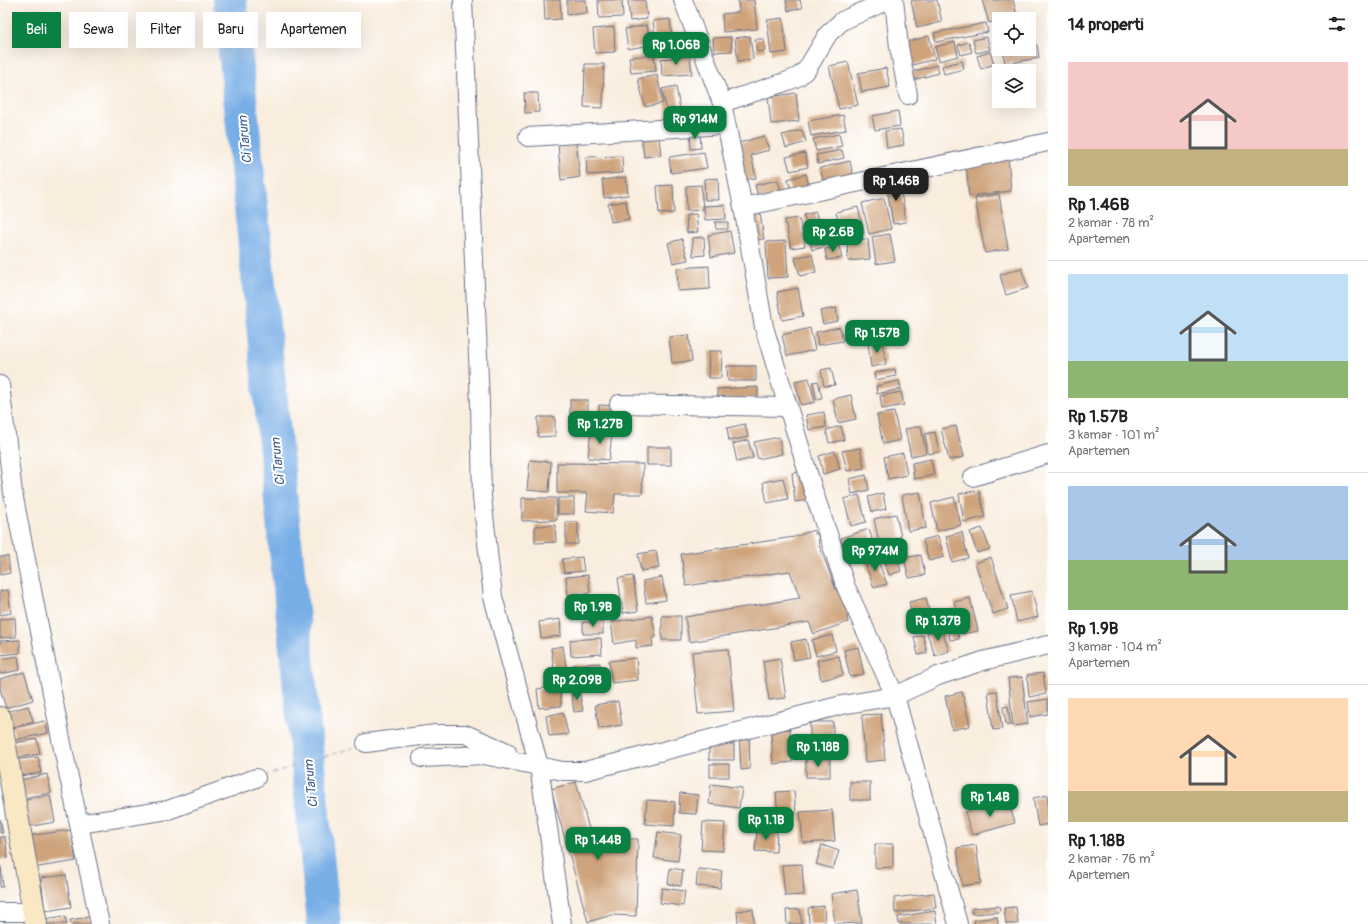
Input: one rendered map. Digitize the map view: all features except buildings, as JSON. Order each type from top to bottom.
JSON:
[{"type":"main road","points":[[0,718],[35,918]]},
{"type":"street","points":[[463,0],[480,404],[482,497],[493,597],[539,766],[562,924]]},
{"type":"street","points":[[683,0],[722,102],[725,125],[743,207],[764,327],[815,496],[846,587],[895,696],[958,924]]},
{"type":"street","points":[[722,102],[798,77],[807,69],[828,34],[842,21],[888,0]]},
{"type":"street","points":[[894,0],[899,47],[908,95]]},
{"type":"street","points":[[528,137],[725,125]]},
{"type":"street","points":[[743,207],[1048,142]]},
{"type":"street","points":[[0,385],[13,492],[100,924]]},
{"type":"street","points":[[619,404],[788,407]]},
{"type":"street","points":[[973,477],[1048,454]]},
{"type":"street","points":[[422,758],[484,755],[563,771],[586,771],[828,709],[895,696],[938,676],[983,661],[1048,645]]},
{"type":"street","points":[[366,743],[436,734],[465,734],[539,766]]},
{"type":"street","points":[[79,824],[168,810],[256,778]]},
{"type":"street","points":[[0,912],[35,918]]},
{"type":"waterway","name":"Ci Tarum","points":[[230,0],[324,924]]},
{"type":"ferry route","points":[[264,776],[358,746]]}]
